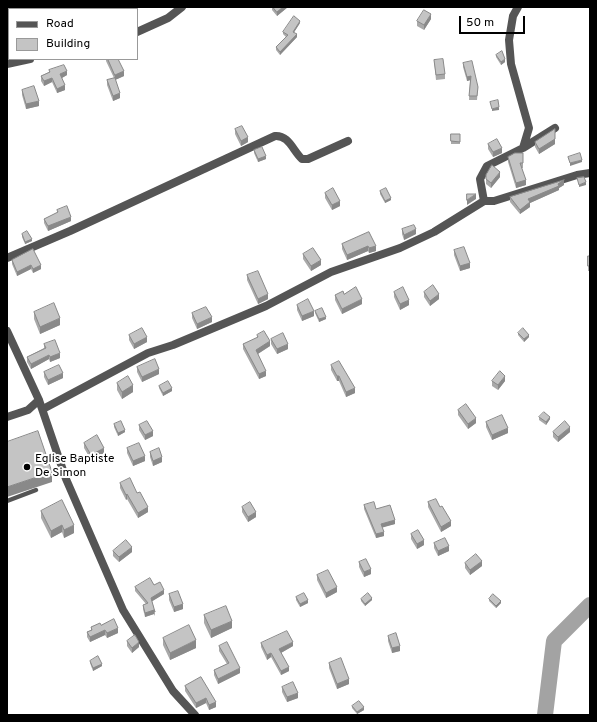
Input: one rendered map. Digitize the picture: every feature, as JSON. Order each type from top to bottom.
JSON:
[{"type":"street","points":[[138,32],[168,18],[182,7]]},
{"type":"street","points":[[518,7],[513,16],[509,40],[511,64],[529,128],[522,148]]},
{"type":"street","points":[[7,64],[25,60]]},
{"type":"street","points":[[484,201],[480,179],[487,166],[522,148],[555,128]]},
{"type":"street","points":[[7,258],[70,231],[275,136],[281,136],[287,139],[302,159],[308,159],[348,140]]},
{"type":"street","points":[[43,409],[148,353],[173,345],[266,306],[331,272],[400,248],[434,232],[484,201],[494,201],[578,174],[590,173]]},
{"type":"street","points":[[7,332],[43,409],[66,479],[123,610],[172,690],[194,715]]},
{"type":"street","points":[[7,417],[28,410],[39,400]]},
{"type":"lane","points":[[7,501],[36,490]]},
{"type":"building","points":[[273,7],[283,7],[277,12]]},
{"type":"building","points":[[424,10],[431,14],[424,25],[417,21]]},
{"type":"building","points":[[294,16],[300,21],[293,32],[297,34],[280,52],[276,47],[288,35],[283,32]]},
{"type":"building","points":[[502,51],[505,59],[501,62],[496,55]]},
{"type":"building","points":[[443,59],[445,74],[436,75],[434,60]]},
{"type":"building","points":[[108,60],[118,60],[124,71],[115,75]]},
{"type":"building","points":[[472,61],[478,87],[477,96],[469,96],[471,76],[467,77],[463,63]]},
{"type":"building","points":[[64,65],[67,71],[60,74],[65,85],[57,89],[52,78],[44,81],[41,76],[50,72],[49,70]]},
{"type":"building","points":[[115,78],[120,93],[113,96],[107,80]]},
{"type":"building","points":[[34,86],[39,101],[26,104],[22,90]]},
{"type":"building","points":[[498,100],[499,107],[492,109],[490,102]]},
{"type":"building","points":[[242,126],[248,137],[241,141],[235,129]]},
{"type":"building","points":[[555,129],[555,139],[539,149],[535,142]]},
{"type":"building","points":[[451,134],[460,134],[460,142],[451,141]]},
{"type":"building","points":[[497,139],[502,148],[493,152],[488,144]]},
{"type":"building","points":[[262,147],[266,156],[258,159],[254,150]]},
{"type":"building","points":[[515,153],[523,153],[523,163],[520,163],[526,180],[516,183],[508,157]]},
{"type":"building","points":[[580,153],[582,160],[570,163],[568,157]]},
{"type":"building","points":[[492,165],[500,172],[491,183],[486,179],[486,175]]},
{"type":"building","points":[[584,177],[586,182],[579,185],[577,178]]},
{"type":"building","points":[[564,180],[558,184],[559,186],[528,199],[530,202],[520,210],[510,197]]},
{"type":"building","points":[[333,188],[340,201],[332,205],[325,193]]},
{"type":"building","points":[[386,188],[391,198],[385,201],[380,191]]},
{"type":"building","points":[[467,194],[476,194],[467,200]]},
{"type":"building","points":[[67,206],[71,217],[48,226],[44,219],[58,212],[57,210]]},
{"type":"building","points":[[414,225],[416,229],[404,235],[402,229]]},
{"type":"building","points":[[27,231],[32,239],[25,242],[22,234]]},
{"type":"building","points":[[369,232],[376,246],[369,248],[368,246],[347,255],[342,244]]},
{"type":"building","points":[[464,247],[470,263],[460,266],[454,250]]},
{"type":"building","points":[[313,248],[321,260],[311,266],[303,254]]},
{"type":"building","points":[[33,249],[41,265],[33,269],[31,265],[17,272],[12,260]]},
{"type":"building","points":[[588,256],[590,256],[590,266],[588,266]]},
{"type":"building","points":[[258,271],[268,294],[258,299],[247,275]]},
{"type":"building","points":[[433,285],[439,294],[430,301],[424,292]]},
{"type":"building","points":[[356,287],[362,299],[342,309],[335,295],[343,291],[344,294]]},
{"type":"building","points":[[403,287],[409,300],[400,304],[394,292]]},
{"type":"building","points":[[308,299],[314,311],[302,316],[297,305]]},
{"type":"building","points":[[54,303],[60,318],[40,327],[34,312]]},
{"type":"building","points":[[206,307],[212,317],[197,324],[192,313]]},
{"type":"building","points":[[322,308],[326,317],[319,319],[315,311]]},
{"type":"building","points":[[142,328],[147,337],[134,344],[129,335]]},
{"type":"building","points":[[523,328],[529,335],[524,339],[518,333]]},
{"type":"building","points":[[264,331],[270,341],[256,350],[266,371],[259,374],[243,344],[258,337],[257,335]]},
{"type":"building","points":[[283,333],[288,344],[277,349],[271,339]]},
{"type":"building","points":[[55,340],[60,353],[50,357],[49,355],[31,364],[27,357],[46,348],[44,344]]},
{"type":"building","points":[[155,359],[159,369],[142,377],[137,367]]},
{"type":"building","points":[[339,361],[355,388],[346,392],[339,376],[337,376],[331,365]]},
{"type":"building","points":[[59,365],[63,373],[48,380],[44,372]]},
{"type":"building","points":[[500,371],[505,376],[498,385],[492,381]]},
{"type":"building","points":[[128,376],[133,385],[122,392],[117,383]]},
{"type":"building","points":[[168,381],[172,388],[163,393],[159,386]]},
{"type":"building","points":[[466,404],[476,418],[468,424],[458,410]]},
{"type":"building","points":[[544,412],[550,417],[546,422],[539,417]]},
{"type":"building","points":[[502,415],[508,428],[492,435],[486,422]]},
{"type":"building","points":[[121,421],[125,430],[118,433],[114,424]]},
{"type":"building","points":[[147,421],[153,431],[145,435],[139,425]]},
{"type":"building","points":[[565,421],[570,427],[558,437],[553,432]]},
{"type":"building","name":"Eglise Baptiste De Simon","points":[[38,431],[52,472],[7,487],[7,442]]},
{"type":"building","points":[[97,435],[104,448],[91,455],[84,443]]},
{"type":"building","points":[[139,443],[145,456],[133,461],[127,448]]},
{"type":"building","points":[[159,448],[162,457],[153,461],[150,452]]},
{"type":"building","points":[[130,478],[137,493],[140,492],[148,507],[138,513],[120,483]]},
{"type":"building","points":[[436,499],[440,507],[442,506],[451,521],[441,527],[428,502]]},
{"type":"building","points":[[62,500],[74,525],[64,530],[62,525],[51,531],[41,511]]},
{"type":"building","points":[[250,502],[256,512],[248,517],[242,507]]},
{"type":"building","points":[[374,502],[376,509],[390,505],[395,520],[381,524],[384,532],[376,534],[364,505]]},
{"type":"building","points":[[418,530],[424,540],[417,544],[411,534]]},
{"type":"building","points":[[445,538],[449,546],[438,551],[434,543]]},
{"type":"building","points":[[126,540],[132,547],[119,557],[113,551]]},
{"type":"building","points":[[476,554],[482,561],[470,570],[465,563]]},
{"type":"building","points":[[366,559],[371,569],[364,572],[359,562]]},
{"type":"building","points":[[328,570],[337,587],[326,593],[317,575]]},
{"type":"building","points":[[150,578],[154,585],[160,582],[164,590],[151,598],[155,612],[154,610],[145,613],[143,605],[148,603],[135,587]]},
{"type":"building","points":[[178,591],[183,604],[174,607],[169,594]]},
{"type":"building","points":[[304,593],[308,600],[300,604],[296,597]]},
{"type":"building","points":[[368,593],[372,598],[365,604],[361,599]]},
{"type":"building","points":[[493,594],[501,601],[496,606],[489,599]]},
{"type":"building","points":[[226,606],[232,621],[211,630],[204,615]]},
{"type":"building","points":[[114,619],[118,628],[107,633],[105,630],[90,637],[87,632],[92,630],[91,627],[100,623],[101,625]]},
{"type":"building","points":[[189,625],[196,640],[170,653],[163,638]]},
{"type":"building","points":[[287,631],[293,642],[279,649],[289,667],[281,671],[271,653],[267,655],[261,643]]},
{"type":"building","points":[[396,633],[400,646],[392,648],[388,636]]},
{"type":"building","points":[[135,635],[139,642],[132,648],[127,641]]},
{"type":"building","points":[[227,642],[240,668],[218,679],[214,670],[229,663],[219,646]]},
{"type":"building","points":[[98,656],[102,664],[93,668],[90,661]]},
{"type":"building","points":[[341,658],[349,679],[337,684],[329,663]]},
{"type":"building","points":[[201,677],[216,702],[209,705],[206,698],[196,703],[185,686]]},
{"type":"building","points":[[293,682],[298,693],[287,697],[282,687]]},
{"type":"building","points":[[359,701],[364,707],[357,712],[352,706]]},
{"type":"waterway","points":[[545,715],[554,641],[590,605]]},
{"type":"place","name":"Eglise Baptiste De Simon","points":[[27,467]]}]
